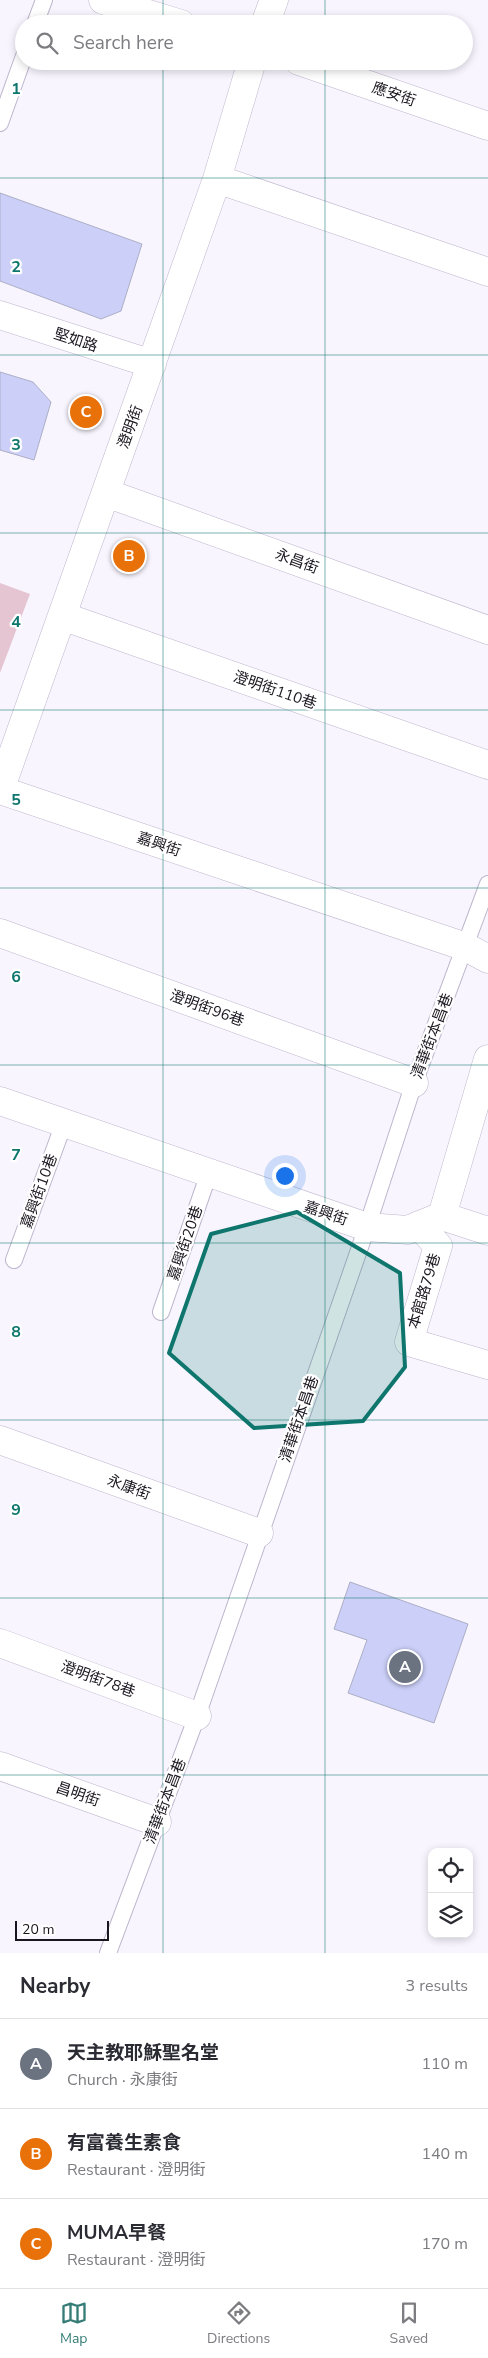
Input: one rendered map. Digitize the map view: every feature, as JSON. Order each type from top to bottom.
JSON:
[{"type":"street","points":[[103,0],[152,15]]},
{"type":"street","points":[[268,15],[274,0]]},
{"type":"street","name":"澄明街","points":[[0,790],[217,179],[249,70]]},
{"type":"street","name":"應安街","points":[[325,70],[488,126]]},
{"type":"street","points":[[217,179],[488,272]]},
{"type":"street","name":"堅如路","points":[[0,315],[152,364]]},
{"type":"street","name":"永昌街","points":[[106,492],[488,630]]},
{"type":"street","name":"澄明街110巷","points":[[62,616],[488,765]]},
{"type":"street","name":"嘉興街","points":[[0,790],[477,953]]},
{"type":"street","name":"澄明街96巷","points":[[0,932],[414,1083]]},
{"type":"street","points":[[488,1059],[482,1099],[430,1221],[488,1231]]},
{"type":"street","name":"嘉興街","points":[[0,1101],[367,1227],[408,1230],[430,1221]]},
{"type":"street","name":"本館路79巷","points":[[430,1221],[438,1246],[409,1342],[488,1365]]},
{"type":"street","name":"永康街","points":[[0,1440],[259,1533]]},
{"type":"street","name":"澄明街78巷","points":[[0,1643],[197,1716]]},
{"type":"street","name":"昌明街","points":[[1,1771],[157,1822]]},
{"type":"lane","points":[[38,15],[44,0]]},
{"type":"lane","points":[[0,123],[19,70]]},
{"type":"lane","name":"清華街本昌巷","points":[[108,1953],[197,1716],[259,1533],[367,1227],[414,1083],[477,953],[488,884]]},
{"type":"lane","name":"嘉興街10巷","points":[[14,1260],[64,1123]]},
{"type":"lane","name":"嘉興街20巷","points":[[162,1312],[209,1173]]},
{"type":"highlighted area","points":[[297,1212],[400,1273],[405,1367],[363,1421],[254,1428],[169,1353],[211,1234]]},
{"type":"shaded area","points":[[0,583],[30,594],[0,673]]},
{"type":"building","points":[[0,193],[142,244],[121,311],[101,319],[0,281]]},
{"type":"building","points":[[0,372],[33,382],[51,402],[34,460],[0,450]]},
{"type":"building","points":[[350,1582],[468,1624],[434,1723],[348,1693],[367,1640],[334,1629]]},
{"type":"place","name":"MUMA早餐","points":[[86,412]]},
{"type":"place","name":"有富養生素食","points":[[129,556]]},
{"type":"place","name":"天主教耶穌聖名堂","points":[[405,1667]]}]
